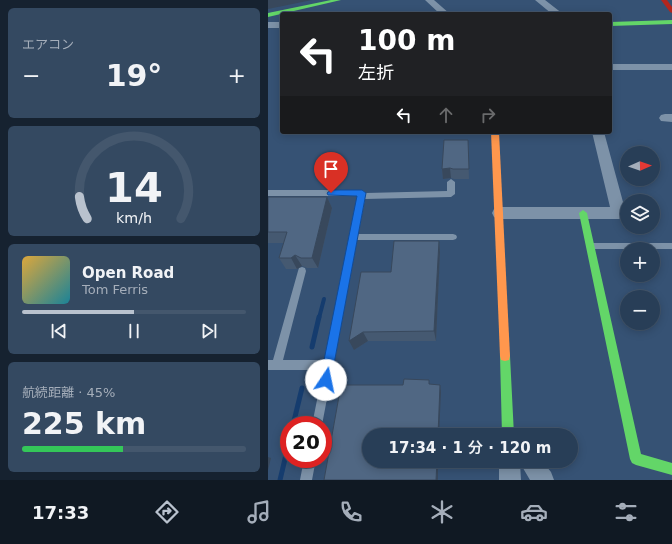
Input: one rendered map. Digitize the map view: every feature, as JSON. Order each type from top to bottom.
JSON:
[{"type":"street","points":[[282,12],[338,0]]},
{"type":"street","points":[[429,0],[443,12]]},
{"type":"street","points":[[539,0],[555,12]]},
{"type":"street","points":[[664,0],[672,11]]},
{"type":"street","points":[[268,15],[280,12]]},
{"type":"street","points":[[612,24],[672,22]]},
{"type":"street","points":[[268,24],[280,24]]},
{"type":"street","points":[[612,67],[672,67]]},
{"type":"street","points":[[495,134],[509,428]]},
{"type":"street","points":[[498,213],[619,213],[599,134]]},
{"type":"street","points":[[583,213],[636,459],[672,469]]},
{"type":"street","points":[[509,468],[510,480]]},
{"type":"street","points":[[534,468],[543,480]]},
{"type":"lane","points":[[268,193],[362,193],[362,196],[451,194],[451,182]]},
{"type":"lane","points":[[319,416],[362,196]]},
{"type":"lane","points":[[354,237],[453,237]]},
{"type":"lane","points":[[590,246],[672,246]]},
{"type":"lane","points":[[302,270],[272,365],[329,365]]},
{"type":"lane","points":[[306,480],[308,468]]},
{"type":"building","points":[[444,140],[468,140],[469,169],[442,169]]},
{"type":"building","points":[[268,197],[327,197],[312,258],[301,258],[295,255],[291,258],[279,258],[287,232],[268,232]]},
{"type":"building","points":[[394,241],[439,241],[434,331],[363,332],[349,341],[361,272],[391,272]]},
{"type":"building","points":[[404,379],[429,380],[429,384],[440,385],[438,428],[362,428],[362,468],[437,468],[436,480],[324,480],[326,468],[332,468],[332,435],[341,385],[403,385]]},
{"type":"waterway","points":[[319,318],[324,299]]},
{"type":"waterway","points":[[312,347],[319,317]]},
{"type":"waterway","points":[[295,416],[302,388]]},
{"type":"waterway","points":[[280,480],[283,468]]},
{"type":"traffic: fast","points":[[282,12],[338,0]]},
{"type":"traffic: fast","points":[[268,15],[280,12]]},
{"type":"traffic: fast","points":[[612,24],[672,22]]},
{"type":"traffic: fast","points":[[583,213],[636,459],[672,469]]},
{"type":"traffic: fast","points":[[505,356],[508,428]]},
{"type":"traffic: slow","points":[[495,134],[505,356]]},
{"type":"traffic: jam","points":[[664,0],[672,11]]},
{"type":"route","points":[[326,380],[362,193],[331,193]]}]
